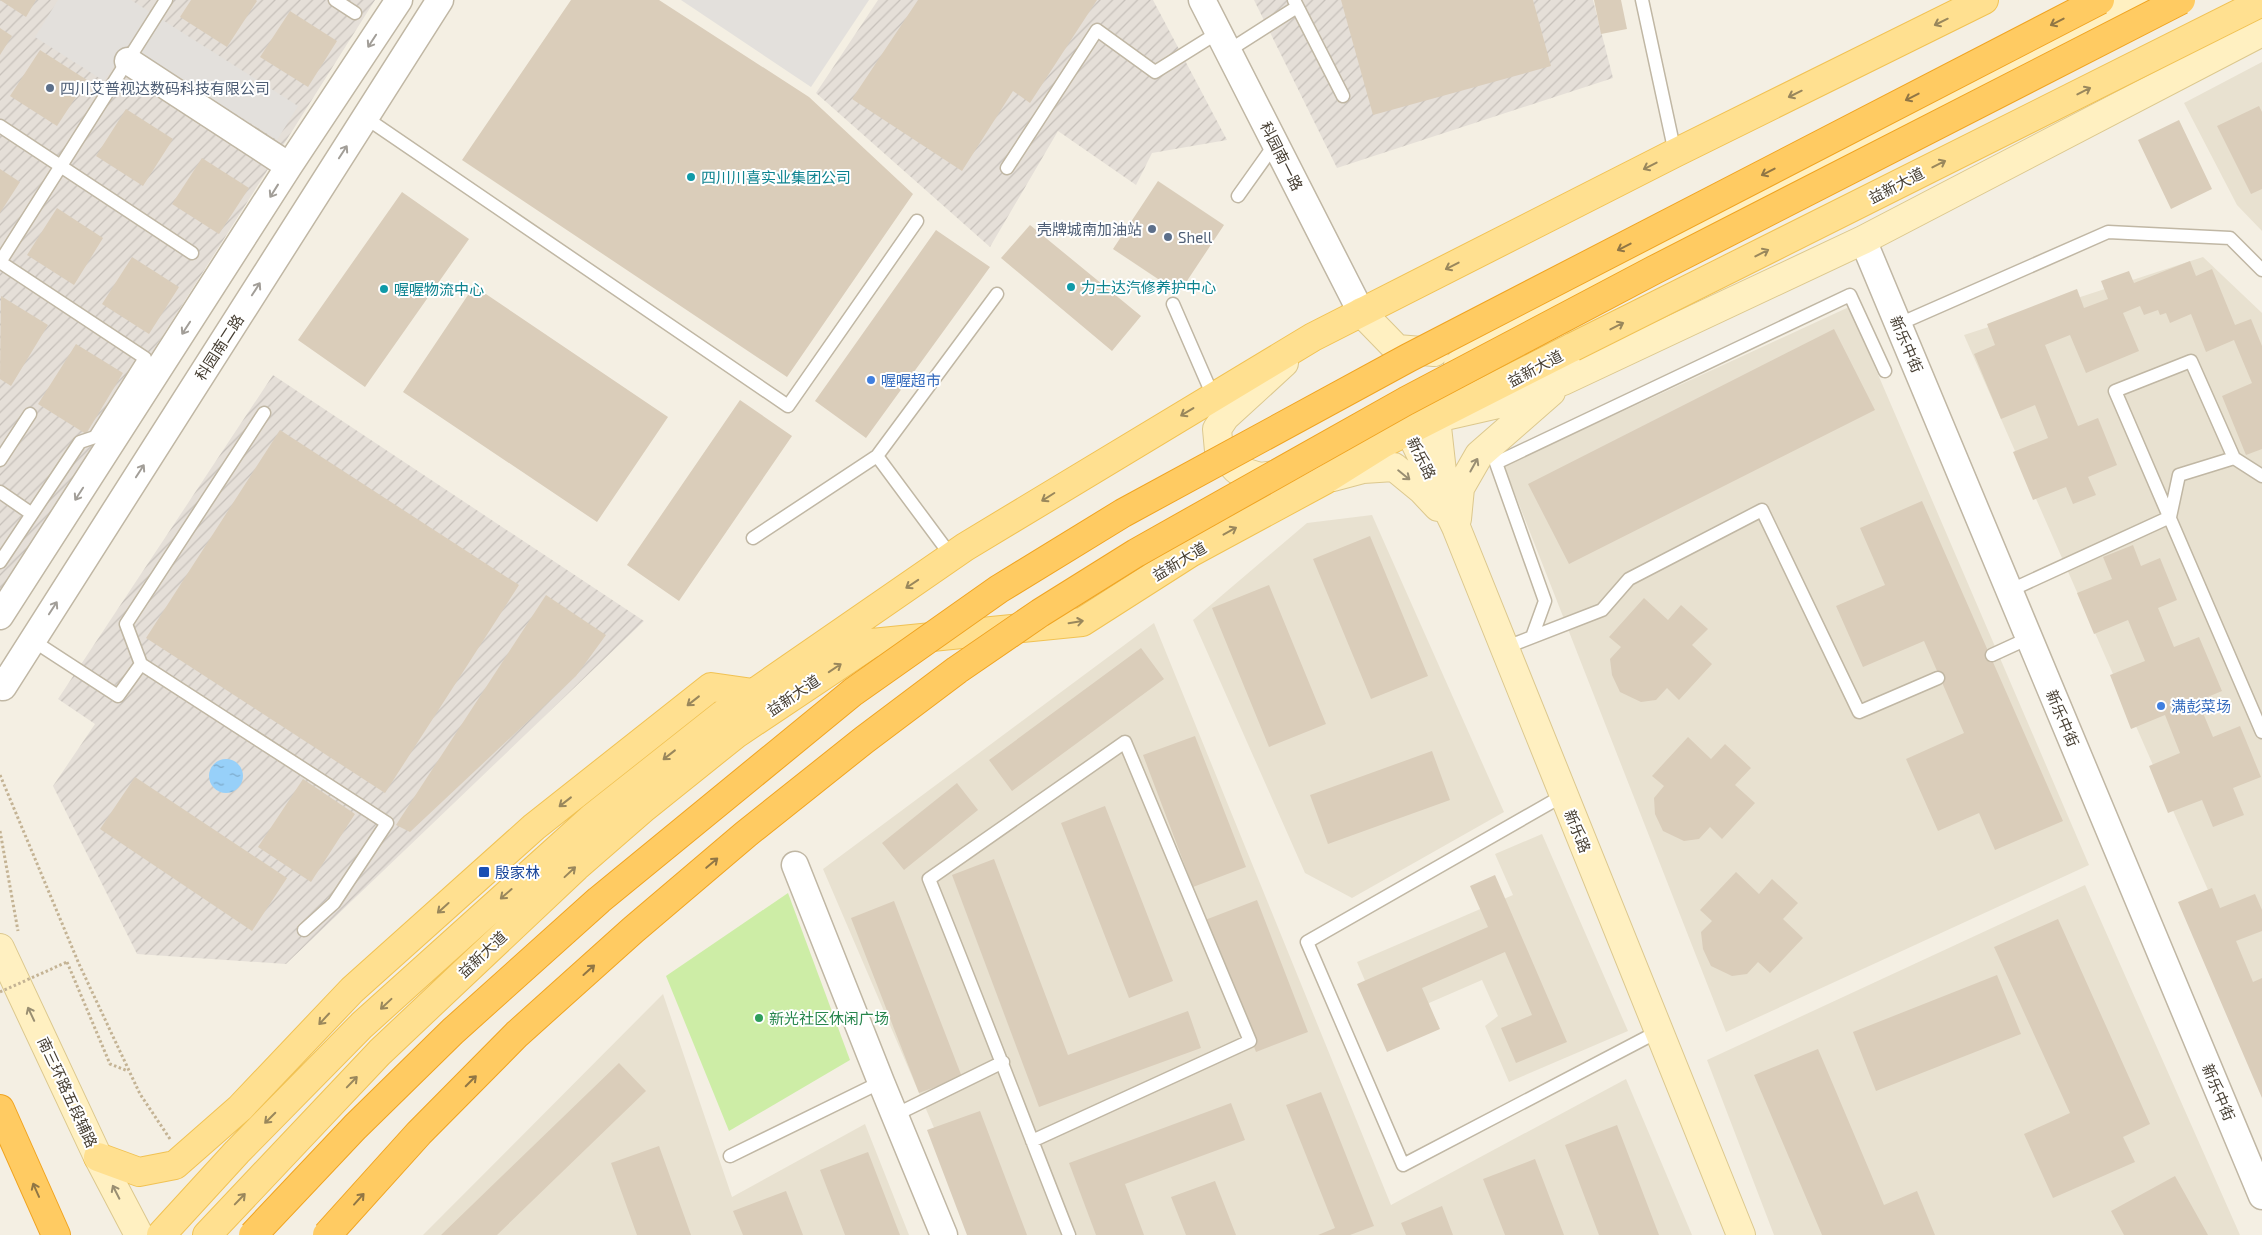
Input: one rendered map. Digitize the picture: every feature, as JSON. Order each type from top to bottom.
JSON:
[{"type":"highway","points":[[253,1235],[355,1127],[453,1031],[599,900],[853,692],[999,590],[1123,513],[1408,358],[2100,0]]},
{"type":"highway","points":[[327,1235],[419,1132],[518,1034],[633,930],[746,834],[864,740],[957,670],[1040,613],[1136,553],[1406,402],[1654,270],[2181,0]]},
{"type":"highway","points":[[0,1109],[56,1235]]},
{"type":"main road","name":"益新大道","points":[[206,1235],[380,1052],[473,962],[589,855],[645,807],[729,724],[754,693],[952,557],[1212,396],[1313,337],[1675,153],[1984,0]]},
{"type":"main road","name":"益新大道","points":[[162,1235],[237,1152],[362,1025],[593,817],[729,724],[872,643],[1082,622],[1190,553],[1325,480],[1409,430],[1573,348],[2260,21]]},
{"type":"main road","points":[[98,1157],[139,1172],[175,1165],[240,1108],[352,990],[534,827],[712,686],[754,693]]},
{"type":"street","points":[[0,616],[399,0]]},
{"type":"street","name":"科园南二路","points":[[0,680],[4,687],[32,640],[440,0]]},
{"type":"street","name":"科园南一路","points":[[1202,0],[1361,312]]},
{"type":"street","points":[[1409,430],[1419,403],[1452,369],[1501,333],[2144,0]]},
{"type":"street","points":[[1456,528],[1442,472],[1436,418],[1502,403],[1564,382],[1863,240],[2260,21]]},
{"type":"street","points":[[128,61],[290,166]]},
{"type":"street","name":"新乐中街","points":[[1863,240],[2011,590],[2029,638],[2262,1196]]},
{"type":"street","points":[[1361,312],[1397,348],[1441,353],[1501,333]]},
{"type":"street","points":[[1313,337],[1225,417],[1217,429],[1219,451],[1237,470],[1260,477],[1310,468],[1350,453],[1384,444]]},
{"type":"street","points":[[1456,528],[1460,488],[1479,455],[1564,382]]},
{"type":"street","name":"新乐路","points":[[1409,430],[1456,528],[1741,1235]]},
{"type":"street","points":[[1325,480],[1363,469],[1394,467],[1422,490],[1456,528]]},
{"type":"street","points":[[795,865],[944,1235]]},
{"type":"street","name":"南三环路五段辅路","points":[[0,948],[98,1157],[139,1235]]},
{"type":"lane","points":[[0,562],[80,442],[95,437],[145,358],[0,262],[166,0]]},
{"type":"lane","points":[[335,0],[355,13]]},
{"type":"lane","points":[[1642,0],[1675,153]]},
{"type":"lane","points":[[2247,0],[2260,21]]},
{"type":"lane","points":[[1007,168],[1097,30],[1155,72],[1224,42],[1296,3],[1343,96]]},
{"type":"lane","points":[[366,118],[788,406],[917,221]]},
{"type":"lane","points":[[0,126],[192,253]]},
{"type":"lane","points":[[1238,196],[1275,144]]},
{"type":"lane","points":[[1898,324],[2108,232],[2230,238],[2262,270]]},
{"type":"lane","points":[[753,538],[877,456],[997,294]]},
{"type":"lane","points":[[1532,637],[1545,601],[1496,463],[1850,295],[1885,371]]},
{"type":"lane","points":[[1173,304],[1212,396]]},
{"type":"lane","points":[[2262,476],[2234,458],[2191,362],[2115,391],[2262,732]]},
{"type":"lane","points":[[264,413],[126,624],[141,664],[387,823],[334,903],[304,930]]},
{"type":"lane","points":[[0,460],[30,414]]},
{"type":"lane","points":[[877,456],[952,557]]},
{"type":"lane","points":[[2170,518],[2179,475],[2234,458]]},
{"type":"lane","points":[[0,492],[32,514]]},
{"type":"lane","points":[[1504,648],[1602,610],[1629,579],[1762,510],[1859,712],[1938,678]]},
{"type":"lane","points":[[2011,590],[2170,518]]},
{"type":"lane","points":[[1992,655],[2029,638]]},
{"type":"lane","points":[[32,640],[118,696],[141,664]]},
{"type":"lane","points":[[1032,1141],[1250,1041],[1126,742],[929,879],[1003,1062],[1032,1141],[1070,1235]]},
{"type":"lane","points":[[1564,796],[1307,942],[1403,1165],[1659,1031]]},
{"type":"lane","points":[[895,1115],[1003,1062]]},
{"type":"lane","points":[[730,1156],[881,1082]]},
{"type":"path","points":[[0,775],[79,964],[129,1071],[140,1094],[183,1158]]},
{"type":"path","points":[[0,992],[67,962],[110,1064],[129,1071]]},
{"type":"shaded area","points":[[0,0],[375,0],[0,593]]},
{"type":"shaded area","points":[[58,0],[131,0],[298,106],[277,140],[127,45],[104,81],[35,37]]},
{"type":"shaded area","points":[[681,0],[869,0],[811,87]]},
{"type":"shaded area","points":[[878,0],[1153,0],[1227,140],[1152,153],[1136,185],[1058,131],[990,247],[816,93]]},
{"type":"shaded area","points":[[1254,0],[1593,0],[1613,78],[1337,168]]},
{"type":"shaded area","points":[[2262,62],[2262,231],[2237,205],[2184,103]]},
{"type":"shaded area","points":[[2203,257],[2262,313],[2262,1013],[1964,335]]},
{"type":"shaded area","points":[[1849,307],[2089,865],[1726,1032],[1504,466]]},
{"type":"shaded area","points":[[273,375],[644,621],[286,964],[137,954],[53,786],[95,724],[58,699]]},
{"type":"shaded area","points":[[1372,515],[1504,812],[1352,898],[1305,873],[1193,620],[1307,523]]},
{"type":"shaded area","points":[[1154,623],[1391,1205],[1626,1079],[1692,1235],[980,1235],[823,869]]},
{"type":"shaded area","points":[[1542,834],[1628,1031],[1509,1082],[1485,1026],[1498,1016],[1482,980],[1383,1023],[1357,962],[1513,895],[1495,854]]},
{"type":"shaded area","points":[[2085,885],[2240,1235],[1774,1235],[1707,1060]]},
{"type":"shaded area","points":[[663,994],[732,1197],[865,1124],[909,1235],[423,1235]]},
{"type":"green space","name":"新光社区休闲广场","points":[[788,893],[850,1060],[729,1131],[666,976]]},
{"type":"water","points":[[226,759],[233,760],[238,764],[242,769],[242,783],[238,788],[233,792],[226,793],[219,792],[214,788],[210,783],[209,776],[210,769],[214,764],[219,760]]},
{"type":"building","points":[[0,0],[36,0],[26,17]]},
{"type":"building","points":[[191,0],[257,1],[227,47],[180,17]]},
{"type":"building","name":"四川川喜实业集团公司","points":[[571,0],[659,0],[809,97],[913,194],[787,377],[462,160]]},
{"type":"building","points":[[918,0],[1097,0],[1030,103],[1013,91],[962,171],[852,99]]},
{"type":"building","points":[[1341,0],[1533,0],[1551,66],[1373,115]]},
{"type":"building","points":[[1594,0],[1621,0],[1627,29],[1601,34]]},
{"type":"building","points":[[290,11],[337,41],[308,87],[260,57]]},
{"type":"building","points":[[0,28],[12,36],[0,55]]},
{"type":"building","points":[[40,50],[87,80],[57,126],[10,96]]},
{"type":"building","points":[[2259,106],[2262,112],[2262,189],[2251,194],[2217,126]]},
{"type":"building","points":[[126,109],[173,139],[143,186],[96,156]]},
{"type":"building","points":[[2179,120],[2212,189],[2171,209],[2138,140]]},
{"type":"building","points":[[202,158],[249,188],[219,234],[172,204]]},
{"type":"building","points":[[0,169],[20,182],[0,213]]},
{"type":"building","name":"Shell","points":[[1158,181],[1224,225],[1179,293],[1113,249]]},
{"type":"building","name":"喔喔物流中心","points":[[402,192],[469,239],[365,387],[298,340]]},
{"type":"building","points":[[57,208],[103,238],[74,285],[27,255]]},
{"type":"building","name":"力士达汽修养护中心","points":[[1030,225],[1141,316],[1112,351],[1001,258]]},
{"type":"building","points":[[936,230],[990,267],[866,438],[815,401]]},
{"type":"building","points":[[132,257],[179,287],[149,334],[102,304]]},
{"type":"building","points":[[2190,261],[2196,276],[2212,269],[2235,325],[2251,319],[2262,346],[2262,449],[2246,455],[2222,396],[2252,383],[2234,340],[2206,352],[2191,314],[2170,323],[2166,313],[2160,315],[2158,310],[2144,315],[2140,306],[2123,313],[2139,351],[2086,373],[2070,335],[2045,345],[2078,426],[2098,418],[2117,465],[2088,477],[2096,495],[2073,504],[2066,487],[2033,500],[2013,452],[2048,438],[2035,405],[2001,419],[1974,354],[1995,345],[1987,324],[2077,289],[2084,308],[2108,299],[2101,281],[2129,271],[2134,283]]},
{"type":"building","points":[[474,286],[668,417],[597,522],[403,392]]},
{"type":"building","points":[[1,296],[48,325],[11,386],[0,379]]},
{"type":"building","points":[[1834,329],[1875,410],[1569,564],[1528,484]]},
{"type":"building","points":[[76,344],[123,373],[86,434],[38,404]]},
{"type":"building","points":[[740,400],[792,436],[679,601],[627,565]]},
{"type":"building","points":[[280,430],[519,585],[385,793],[146,638]]},
{"type":"building","points":[[1922,501],[2063,821],[1995,850],[1979,813],[1938,831],[1906,759],[1964,733],[1924,641],[1863,667],[1836,606],[1885,585],[1860,528]]},
{"type":"building","points":[[1370,536],[1428,676],[1371,699],[1313,559]]},
{"type":"building","points":[[2133,545],[2141,566],[2160,558],[2177,600],[2158,608],[2174,647],[2199,637],[2222,691],[2198,701],[2213,737],[2240,726],[2261,777],[2233,788],[2244,815],[2213,827],[2202,800],[2168,813],[2149,766],[2180,753],[2165,715],[2131,729],[2110,675],[2145,661],[2128,620],[2094,634],[2077,593],[2112,579],[2103,557]]},
{"type":"building","points":[[1269,585],[1326,724],[1269,747],[1212,608]]},
{"type":"building","points":[[546,595],[606,635],[576,676],[410,832],[396,825]]},
{"type":"building","points":[[1644,598],[1668,620],[1681,605],[1708,629],[1692,645],[1712,664],[1679,700],[1667,688],[1656,700],[1641,702],[1620,692],[1612,675],[1610,659],[1621,647],[1609,637]]},
{"type":"building","points":[[1141,648],[1164,679],[1012,791],[989,760]]},
{"type":"building","points":[[1195,736],[1246,867],[1193,887],[1143,755]]},
{"type":"building","points":[[1688,737],[1711,759],[1725,744],[1751,768],[1735,785],[1755,803],[1722,839],[1710,827],[1699,839],[1684,841],[1663,831],[1655,814],[1654,798],[1664,786],[1652,776]]},
{"type":"building","points":[[1432,751],[1450,800],[1328,844],[1310,795]]},
{"type":"building","points":[[135,777],[287,878],[252,931],[100,829]]},
{"type":"building","points":[[303,779],[355,814],[311,882],[258,847]]},
{"type":"building","points":[[957,783],[978,810],[904,870],[882,843]]},
{"type":"building","points":[[1105,806],[1173,981],[1129,998],[1061,823]]},
{"type":"building","points":[[994,859],[1068,1055],[1188,1011],[1201,1048],[1039,1107],[952,875]]},
{"type":"building","points":[[1736,872],[1759,894],[1772,879],[1798,903],[1783,919],[1803,938],[1770,973],[1758,962],[1747,974],[1732,976],[1711,966],[1703,949],[1701,932],[1712,921],[1700,910]]},
{"type":"building","points":[[1495,875],[1567,1042],[1516,1063],[1501,1028],[1532,1015],[1505,952],[1422,988],[1440,1029],[1387,1052],[1357,984],[1488,927],[1470,886]]},
{"type":"building","points":[[2212,888],[2220,908],[2255,894],[2262,910],[2262,931],[2236,941],[2253,982],[2262,978],[2262,1098],[2178,902]]},
{"type":"building","points":[[1257,900],[1308,1032],[1256,1052],[1205,920]]},
{"type":"building","points":[[894,901],[962,1077],[919,1093],[851,918]]},
{"type":"building","points":[[2058,919],[2150,1124],[2123,1137],[2135,1162],[2053,1198],[2024,1134],[2070,1113],[1994,947]]},
{"type":"building","points":[[1997,975],[2021,1034],[1876,1091],[1853,1032]]},
{"type":"building","points":[[1818,1049],[1884,1205],[1917,1191],[1935,1235],[1822,1235],[1754,1075]]},
{"type":"building","points":[[619,1063],[646,1091],[497,1235],[441,1235]]},
{"type":"building","points":[[1321,1092],[1374,1226],[1350,1235],[1318,1235],[1335,1228],[1286,1105]]},
{"type":"building","points":[[1231,1103],[1245,1140],[1125,1184],[1144,1235],[1096,1235],[1069,1163]]},
{"type":"building","points":[[980,1111],[1027,1235],[967,1235],[927,1130]]},
{"type":"building","points":[[1617,1125],[1659,1235],[1599,1235],[1565,1145]]},
{"type":"building","points":[[659,1146],[691,1235],[637,1235],[611,1163]]},
{"type":"building","points":[[868,1152],[900,1235],[845,1235],[820,1170]]},
{"type":"building","points":[[1535,1159],[1564,1235],[1505,1235],[1483,1179]]},
{"type":"building","points":[[2175,1176],[2208,1235],[2124,1235],[2111,1211]]},
{"type":"building","points":[[1215,1181],[1236,1235],[1186,1235],[1171,1197]]},
{"type":"building","points":[[786,1191],[803,1235],[743,1235],[733,1211]]},
{"type":"building","points":[[1442,1206],[1453,1235],[1406,1235],[1401,1223]]},
{"type":"place","name":"四川艾普视达数码科技有限公司","points":[[50,88]]},
{"type":"place","name":"四川川喜实业集团公司","points":[[691,177]]},
{"type":"place","name":"壳牌城南加油站","points":[[1152,229]]},
{"type":"place","name":"Shell","points":[[1168,237]]},
{"type":"place","name":"力士达汽修养护中心","points":[[1071,287]]},
{"type":"place","name":"喔喔物流中心","points":[[384,289]]},
{"type":"place","name":"喔喔超市","points":[[871,380]]},
{"type":"place","name":"满彭菜场","points":[[2161,706]]},
{"type":"place","name":"殷家林","points":[[484,872]]},
{"type":"place","name":"新光社区休闲广场","points":[[759,1018]]}]
